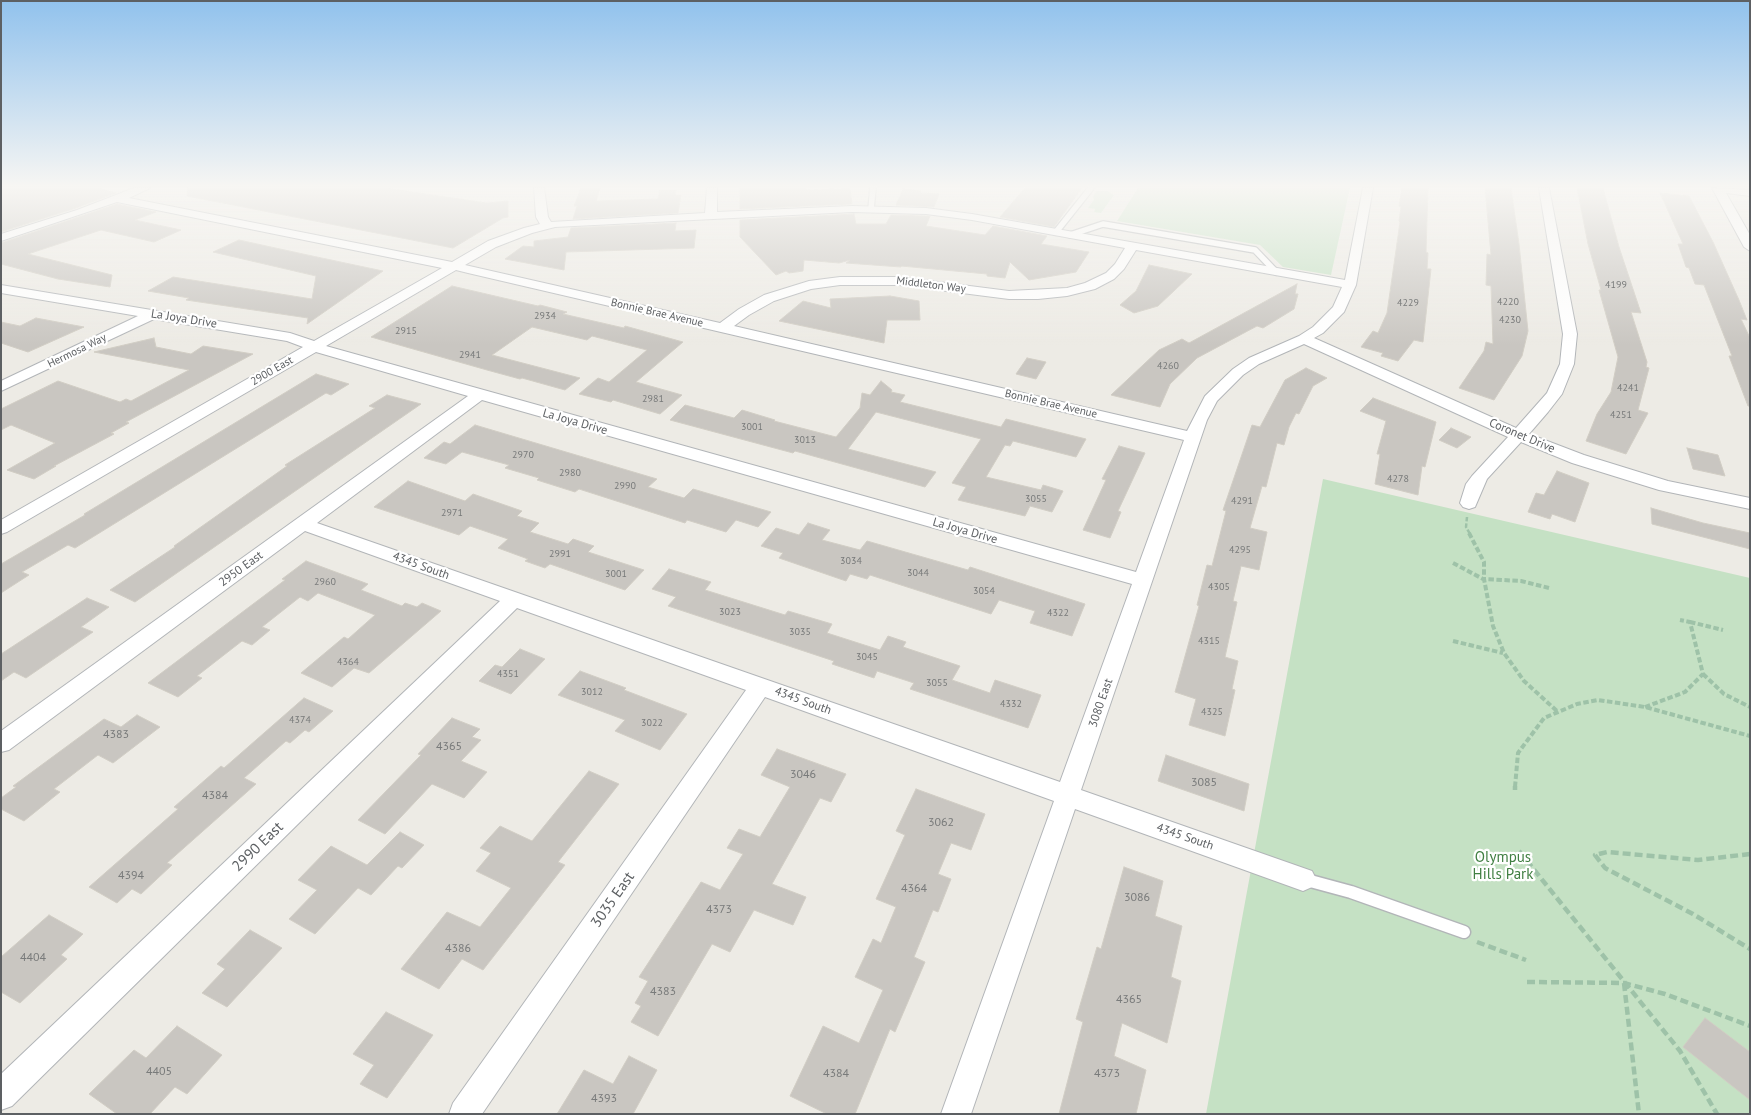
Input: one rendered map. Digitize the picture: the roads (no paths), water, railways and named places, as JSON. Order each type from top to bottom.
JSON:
[{"type":"street","name":"Bonnie Brae Avenue","points":[[324,240],[454,266],[1193,438]]},
{"type":"street","name":"2900 East","points":[[1,528],[501,240]]},
{"type":"street","name":"2900 East","points":[[1098,240],[1350,285]]},
{"type":"street","name":"3080 East","points":[[956,1114],[1193,438],[1210,399],[1238,372],[1254,361],[1304,339],[1318,330],[1339,309],[1350,285],[1358,240]]},
{"type":"street","points":[[1469,503],[1475,484],[1480,476],[1543,408],[1554,394],[1562,379],[1570,349],[1570,334],[1553,240]]},
{"type":"street","name":"Middleton Way","points":[[723,328],[752,307],[770,298],[809,285],[840,281],[899,281],[1009,295],[1067,292],[1090,286],[1110,276],[1120,266],[1132,246]]},
{"type":"street","name":"La Joya Drive","points":[[1,288],[290,337],[334,354],[1143,581]]},
{"type":"street","name":"Hermosa Way","points":[[1,387],[153,314]]},
{"type":"street","name":"Coronet Drive","points":[[1304,339],[1518,435],[1578,459],[1621,474],[1665,486],[1750,504]]},
{"type":"street","name":"2950 East","points":[[1,743],[480,395]]},
{"type":"street","name":"4345 South","points":[[303,524],[1303,879]]},
{"type":"street","name":"2990 East","points":[[1,1096],[514,599]]},
{"type":"street","name":"3035 East","points":[[464,1114],[761,686]]},
{"type":"lane","points":[[1197,240],[1255,250],[1276,272]]},
{"type":"lane","points":[[1303,879],[1351,892],[1464,932]]},
{"type":"park label","name":"Olympus Hills Park","points":[[1503,866]]}]
